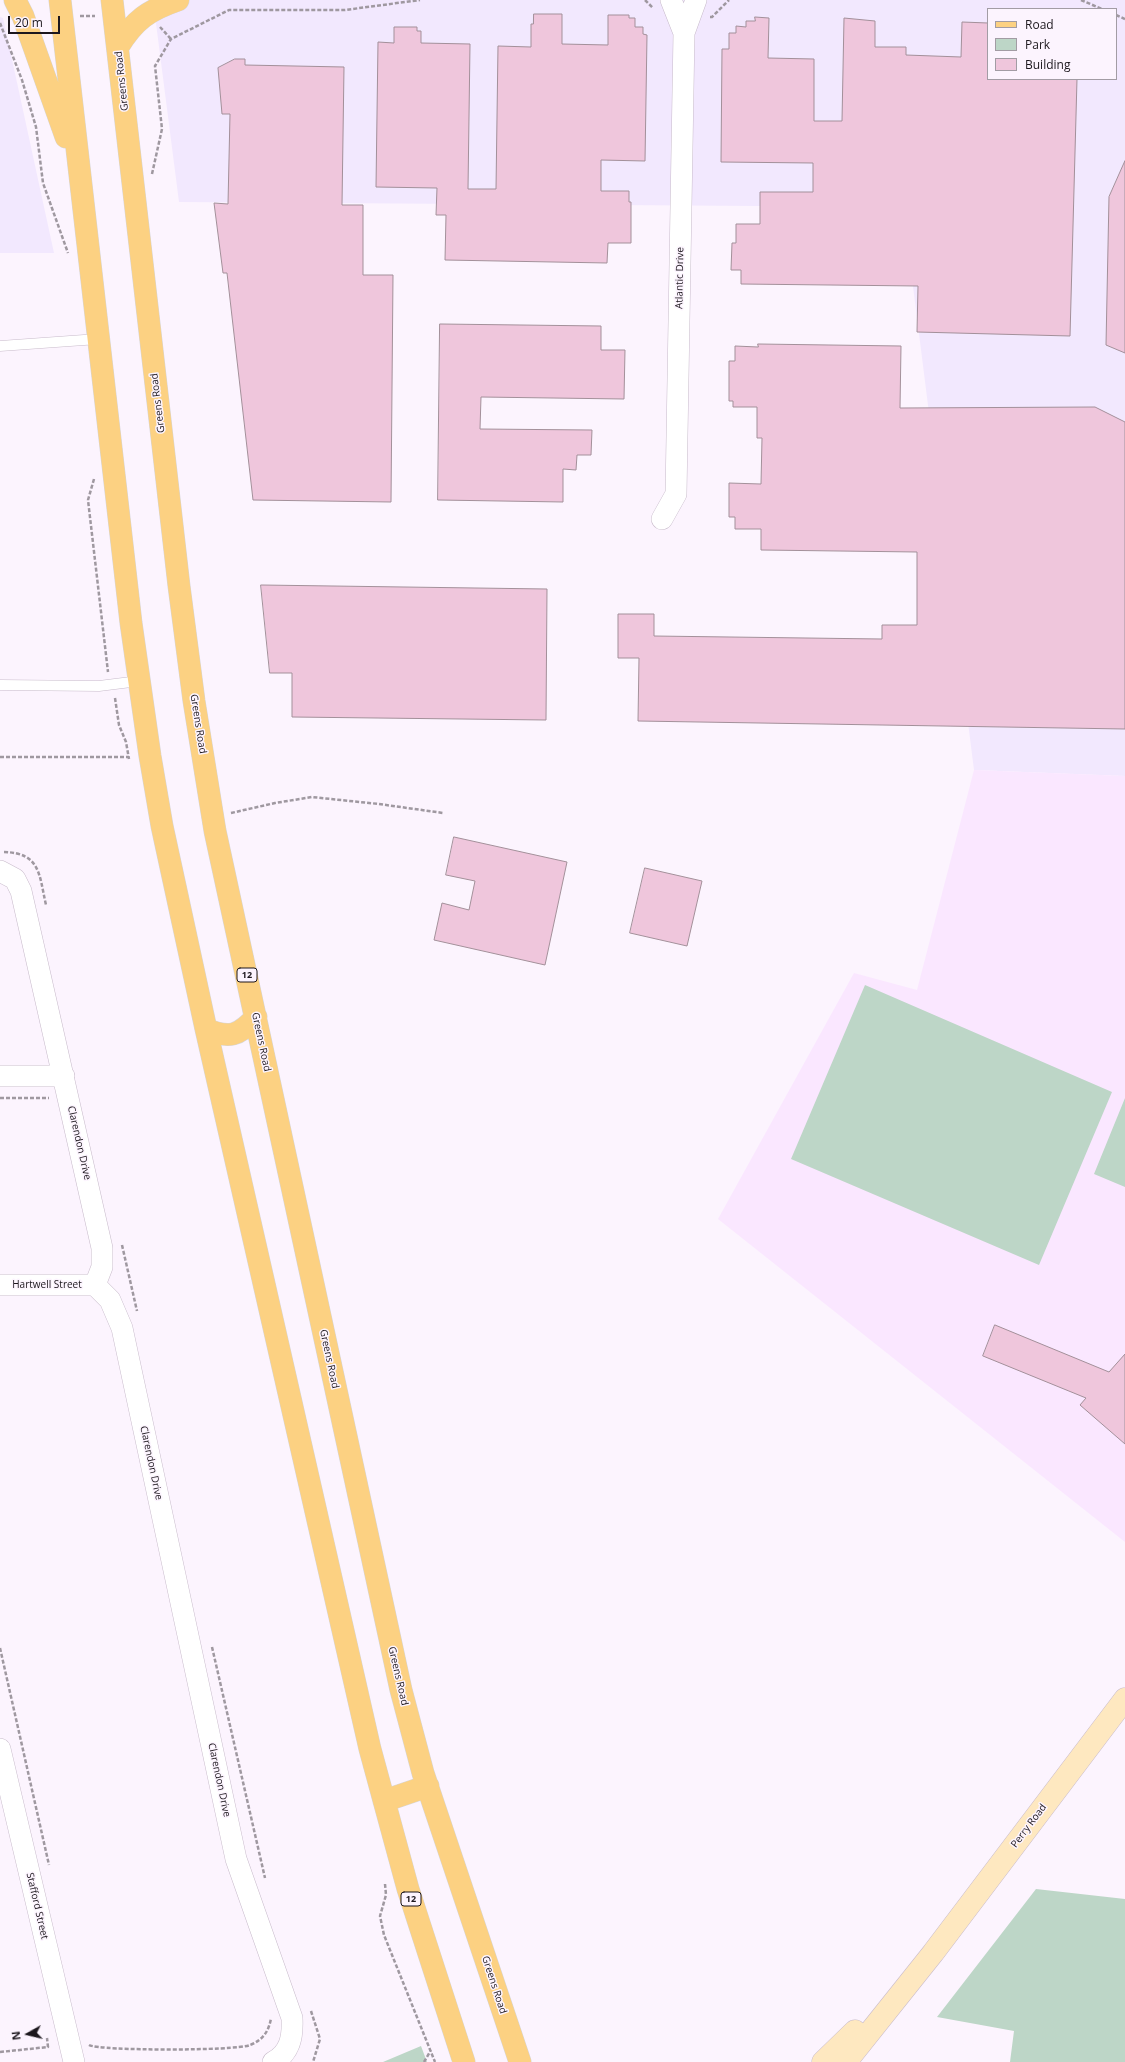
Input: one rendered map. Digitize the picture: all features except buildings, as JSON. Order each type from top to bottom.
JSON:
[{"type":"main road","points":[[15,0],[23,16],[79,172]]},
{"type":"main road","name":"12","points":[[60,0],[98,339],[139,681],[162,826],[206,1029],[366,1733],[408,1889],[464,2062]]},
{"type":"main road","name":"Greens Road","points":[[112,0],[194,701],[215,831],[373,1568],[401,1690],[428,1786],[520,2062]]},
{"type":"main road","points":[[118,47],[127,31],[137,21],[148,13],[178,0]]},
{"type":"main road","points":[[206,1029],[221,1035],[231,1035],[248,1025],[256,1017]]},
{"type":"main road","name":"Perry Road","points":[[846,2062],[933,1953],[1125,1699]]},
{"type":"main road","points":[[384,1801],[428,1786]]},
{"type":"main road","name":"Perry Road","points":[[823,2062],[933,1953]]},
{"type":"street","name":"Atlantic Drive","points":[[671,0],[684,34]]},
{"type":"street","name":"Atlantic Drive","points":[[662,519],[676,494],[684,34],[696,0]]},
{"type":"street","name":"Clarendon Drive","points":[[0,871],[15,879],[21,891],[54,1076],[102,1248],[102,1267],[95,1285],[110,1300],[122,1328],[236,1859],[292,2018],[292,2031],[289,2045],[282,2057],[273,2062]]},
{"type":"street","points":[[0,1076],[54,1076]]},
{"type":"street","name":"Hartwell Street","points":[[0,1285],[95,1285]]},
{"type":"street","name":"Stafford Street","points":[[0,1749],[74,2062]]},
{"type":"lane","points":[[0,346],[98,339]]},
{"type":"lane","points":[[0,685],[99,686],[139,681]]},
{"type":"path","points":[[152,178],[162,129],[155,66],[171,39],[228,10],[345,10],[420,0]]},
{"type":"path","points":[[1081,0],[1100,8]]},
{"type":"path","points":[[0,757],[128,757]]},
{"type":"path","points":[[230,813],[312,797],[379,804],[442,813]]},
{"type":"path","points":[[230,808],[231,819]]},
{"type":"path","points":[[0,1098],[50,1098],[54,1076]]},
{"type":"path","points":[[0,1648],[50,1870]]},
{"type":"path","points":[[88,2039],[90,2046],[194,2050],[237,2049],[250,2046],[261,2039],[270,2028],[271,2015]]},
{"type":"path","points":[[0,2052],[48,2047],[47,2033]]},
{"type":"path","points":[[424,2062],[431,2050]]},
{"type":"shaded area","points":[[153,0],[1125,0],[1125,776],[974,770],[903,207],[179,202]]},
{"type":"shaded area","points":[[0,17],[3,18],[54,253],[0,253]]},
{"type":"shaded area","points":[[974,770],[1125,776],[1125,1542],[718,1219],[854,973],[917,990]]},
{"type":"green space","points":[[865,985],[1112,1092],[1039,1265],[791,1159]]},
{"type":"green space","points":[[1125,1098],[1125,1187],[1094,1174]]},
{"type":"green space","points":[[1036,1889],[1125,1899],[1125,2062],[1010,2062],[1014,2031],[937,2017]]},
{"type":"green space","points":[[421,2046],[427,2062],[383,2062]]}]
